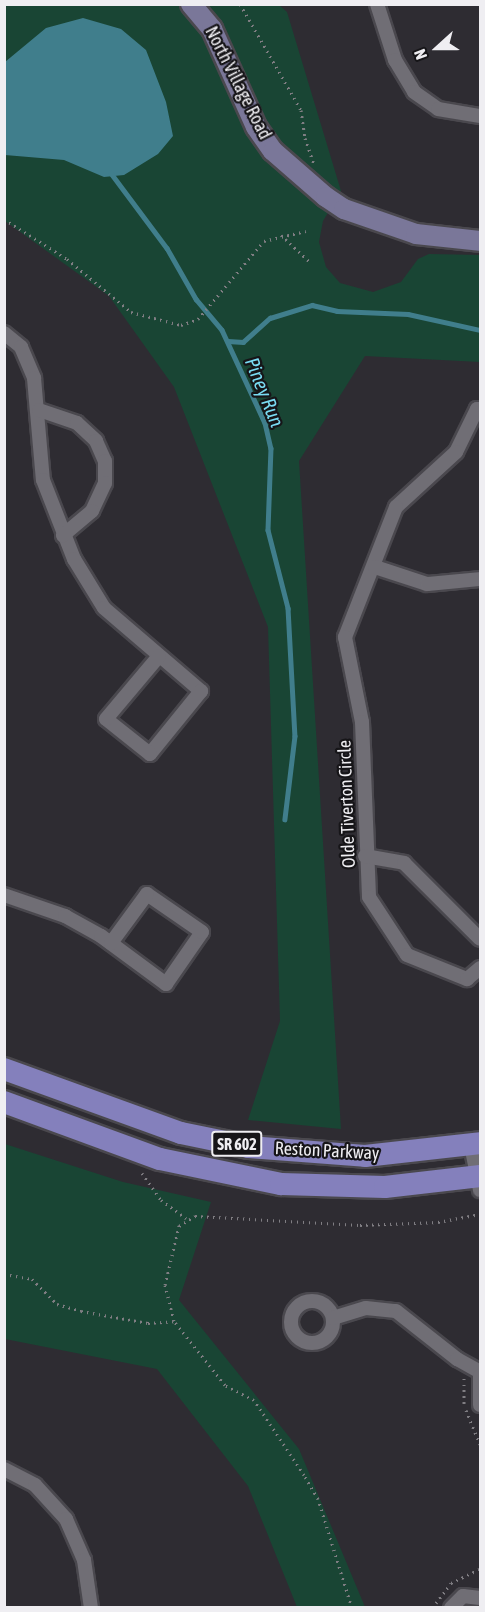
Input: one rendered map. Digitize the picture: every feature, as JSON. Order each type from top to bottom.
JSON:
[{"type":"main road","name":"Reston Parkway","points":[[4,1069],[181,1133],[249,1147],[365,1156],[476,1144]]},
{"type":"main road","name":"Reston Parkway","points":[[4,1102],[160,1159],[281,1184],[385,1186],[480,1181]]},
{"type":"street","name":"North Village Road","points":[[191,4],[212,29],[256,127],[273,151],[326,197],[344,209],[417,234],[480,241]]},
{"type":"street","points":[[377,4],[395,60],[414,92],[438,109],[480,116]]},
{"type":"street","points":[[4,333],[21,347],[34,378],[39,410],[43,480],[63,535],[104,608],[201,691],[150,754],[106,719],[159,656]]},
{"type":"street","name":"Olde Tiverton Circle","points":[[480,409],[477,409],[456,452],[396,507],[375,567],[356,602],[345,637],[362,722],[365,856],[369,897],[406,956],[467,979],[480,968]]},
{"type":"street","points":[[39,410],[77,423],[96,441],[105,461],[105,483],[92,511],[63,535]]},
{"type":"street","points":[[375,567],[427,584],[480,579]]},
{"type":"street","points":[[365,856],[404,863],[480,939]]},
{"type":"street","points":[[4,895],[65,916],[111,944],[166,984],[202,932],[147,894],[111,944]]},
{"type":"street","points":[[476,1144],[480,1181]]},
{"type":"street","points":[[333,1318],[366,1308],[396,1311],[457,1359],[480,1374],[480,1405]]},
{"type":"street","points":[[4,1469],[35,1485],[66,1519],[84,1560],[91,1608]]},
{"type":"street","points":[[451,1608],[464,1596],[480,1598]]},
{"type":"path","points":[[240,4],[301,110],[305,138],[322,172]]},
{"type":"path","points":[[4,219],[67,259],[131,312],[181,325],[198,319],[259,246],[281,235],[306,231]]},
{"type":"path","points":[[281,235],[310,262]]},
{"type":"path","points":[[133,1166],[142,1173],[161,1200],[186,1218],[360,1225],[438,1222],[480,1214]]},
{"type":"path","points":[[186,1218],[179,1226],[167,1273],[166,1298],[174,1321],[225,1386],[254,1400],[304,1475],[318,1499],[352,1608]]},
{"type":"path","points":[[4,1274],[32,1279],[57,1304],[138,1322],[174,1321]]},
{"type":"green space","points":[[5,5],[279,5],[287,12],[341,191],[323,221],[319,242],[326,267],[340,283],[373,292],[401,282],[418,259],[429,254],[480,255],[480,362],[365,356],[299,461],[341,1129],[248,1120],[280,1021],[268,627],[174,387],[109,296],[5,221]]},
{"type":"green space","points":[[5,1144],[123,1182],[211,1202],[179,1300],[299,1449],[365,1607],[297,1607],[248,1486],[157,1369],[5,1339]]},
{"type":"water","points":[[83,18],[121,29],[146,50],[166,102],[173,136],[158,154],[124,175],[104,177],[64,160],[5,155],[5,62],[46,28]]},
{"type":"waterway","name":"Piney Run","points":[[111,173],[167,248],[196,299],[222,330],[265,423],[271,448],[268,530],[288,608],[295,736],[285,819]]},
{"type":"waterway","points":[[228,341],[243,342],[270,318],[312,305],[337,311],[408,314],[480,330]]}]
